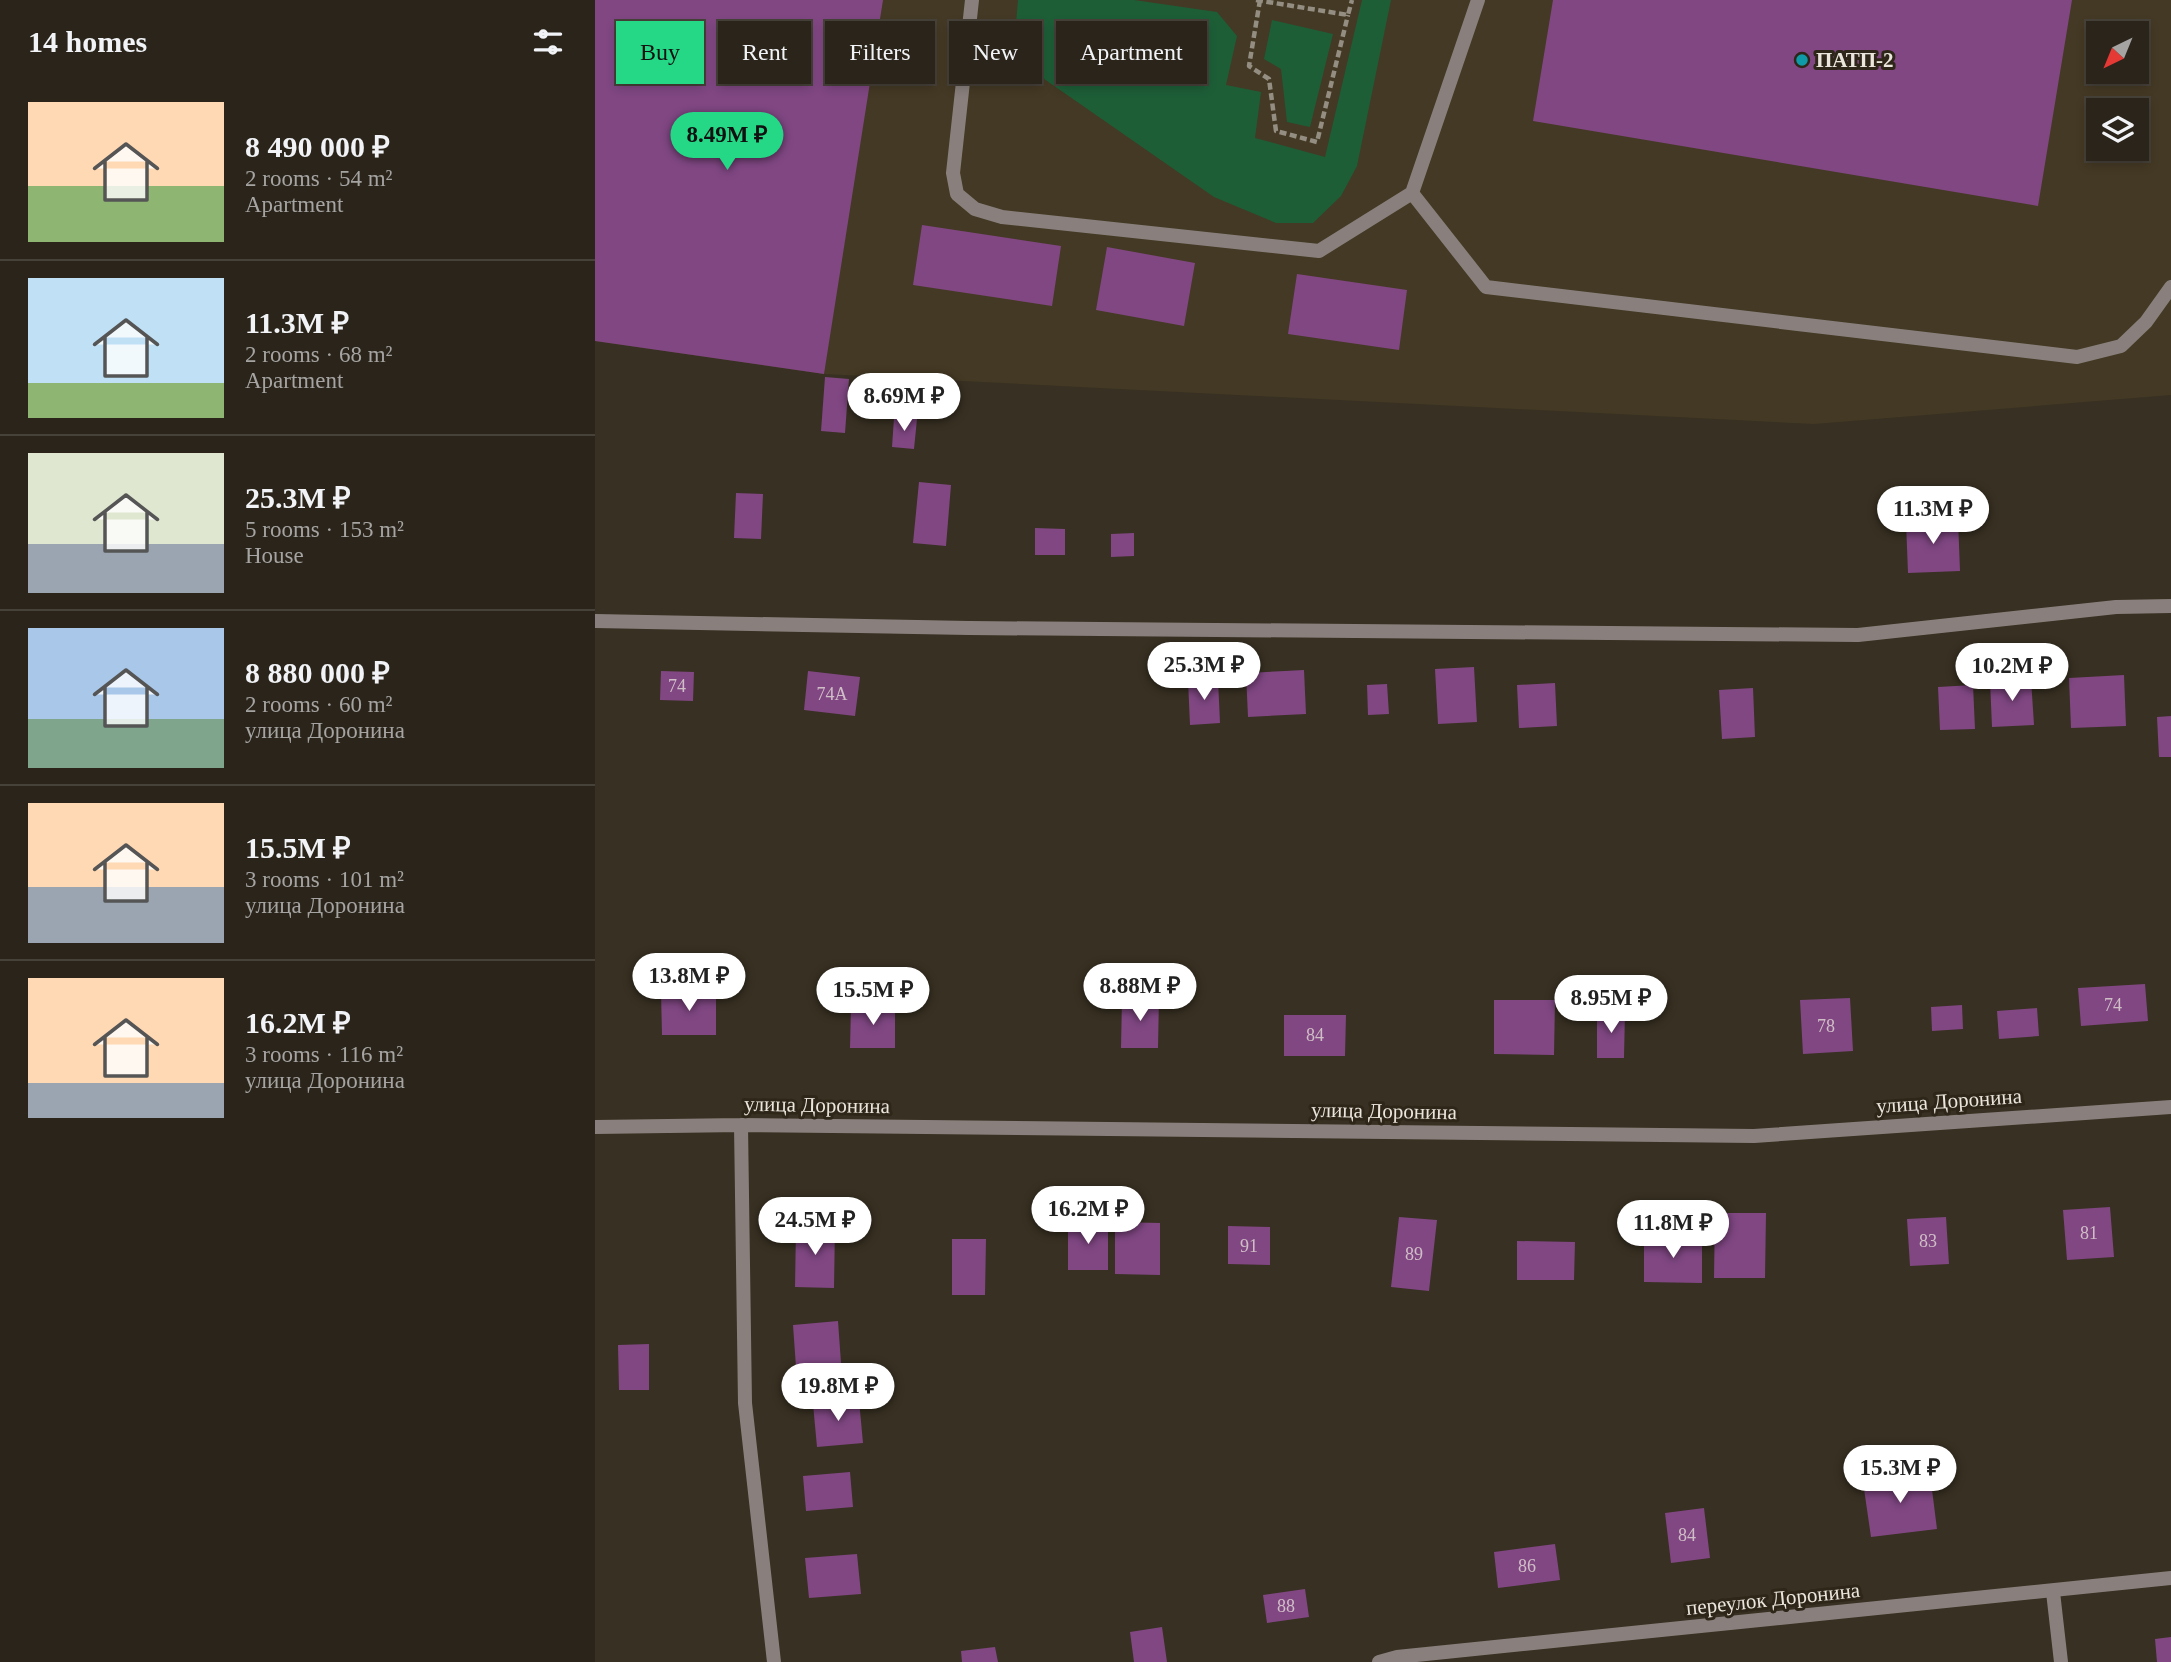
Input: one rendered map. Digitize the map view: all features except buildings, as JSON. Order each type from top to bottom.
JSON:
[{"type":"street","points":[[972,0],[953,173],[957,194],[975,209],[1002,217],[1319,251],[1412,193],[1478,0]]},
{"type":"street","points":[[1412,193],[1486,287],[2077,357],[2121,346],[2146,322],[2171,287]]},
{"type":"street","points":[[595,621],[983,628],[1857,635],[2116,607],[2171,606]]},
{"type":"street","name":"улица Доронина","points":[[595,1127],[741,1125],[1754,1136],[2171,1107]]},
{"type":"street","points":[[741,1125],[745,1403],[774,1662]]},
{"type":"street","name":"переулок Доронина","points":[[1379,1662],[1397,1657],[2171,1578]]},
{"type":"street","points":[[2053,1592],[2061,1662]]},
{"type":"path","points":[[1347,15],[1259,0],[1249,66],[1269,79],[1276,131],[1317,142],[1352,0]]},
{"type":"shaded area","points":[[595,0],[2171,0],[2171,395],[1814,424],[824,374],[595,341]]},
{"type":"green space","points":[[1018,0],[1134,0],[1217,12],[1237,36],[1226,85],[1261,92],[1255,138],[1325,157],[1362,0],[1391,0],[1357,166],[1341,196],[1313,223],[1276,223],[1214,197],[1042,77],[1042,21],[1016,21]]},
{"type":"green space","points":[[1272,20],[1333,34],[1310,127],[1287,122],[1281,69],[1264,59]]},
{"type":"place","name":"ПАТП-2","points":[[1802,60]]}]
